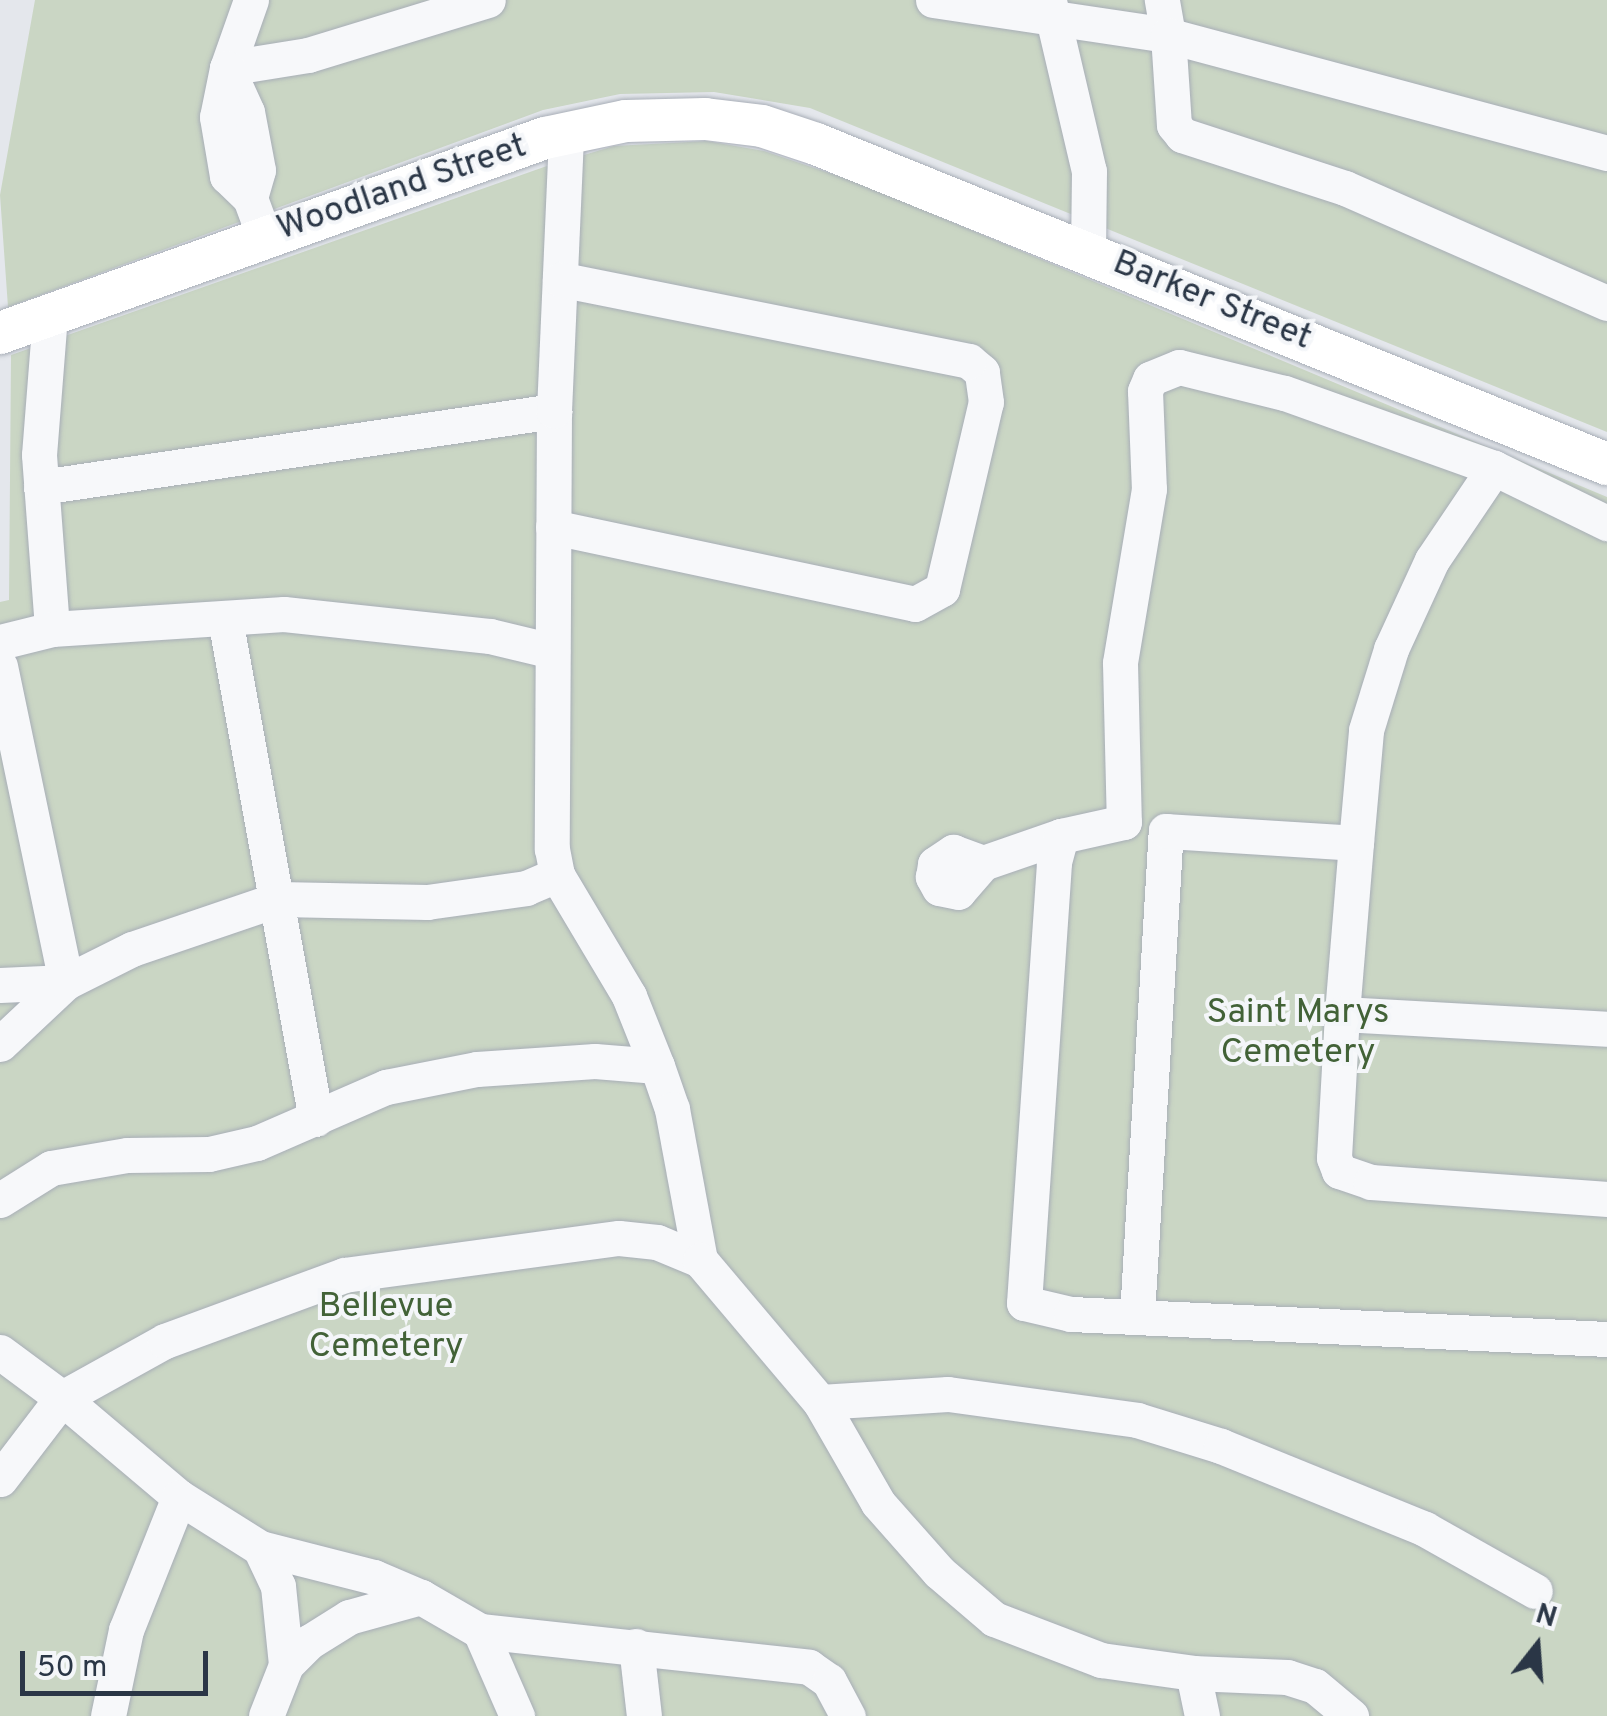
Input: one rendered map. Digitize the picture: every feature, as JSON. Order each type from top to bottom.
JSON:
[{"type":"main road","name":"Woodland Street","points":[[0,333],[50,314],[257,217],[566,134],[626,121],[705,119],[762,126],[816,144]]},
{"type":"main road","name":"Barker Street","points":[[816,144],[1088,250],[1607,464]]},
{"type":"street","points":[[251,0],[227,68],[247,112],[258,170],[257,217]]},
{"type":"street","points":[[227,68],[308,56],[488,0]]},
{"type":"street","points":[[932,0],[1052,10],[1168,35],[1607,153]]},
{"type":"street","points":[[1162,0],[1174,124],[1182,135],[1345,188],[1607,303]]},
{"type":"street","points":[[1052,10],[1089,171],[1088,250]]},
{"type":"street","points":[[566,134],[554,411],[552,652],[556,875],[629,996],[657,1066],[688,1179],[700,1260]]},
{"type":"street","points":[[553,527],[914,604],[942,589],[986,402],[982,372],[969,361],[560,279]]},
{"type":"street","points":[[50,314],[41,486],[52,629]]},
{"type":"street","points":[[1124,822],[1120,663],[1149,488],[1142,426],[1150,380],[1179,367],[1233,379],[1494,468],[1607,524]]},
{"type":"street","points":[[41,486],[554,411]]},
{"type":"street","points":[[1494,468],[1432,560],[1391,649],[1366,730],[1334,1158],[1339,1172],[1371,1182],[1607,1198]]},
{"type":"street","points":[[0,642],[52,629],[284,614],[403,624],[552,652]]},
{"type":"street","points":[[225,619],[279,898],[316,1119]]},
{"type":"street","points":[[0,666],[66,982]]},
{"type":"street","points":[[983,863],[1060,836],[1124,822],[1166,831],[1356,843]]},
{"type":"street","points":[[1138,1315],[1166,831]]},
{"type":"street","points":[[1060,836],[1047,946],[1024,1304],[1071,1314],[1607,1339]]},
{"type":"street","points":[[0,1044],[66,982],[132,948],[279,898],[427,902],[526,888],[556,875]]},
{"type":"street","points":[[0,985],[66,982]]},
{"type":"street","points":[[1342,1014],[1607,1029]]},
{"type":"street","points":[[0,1200],[51,1168],[127,1156],[209,1154],[316,1119],[386,1088],[477,1069],[594,1061],[657,1066]]},
{"type":"street","points":[[0,1480],[62,1398],[165,1341],[344,1275],[619,1238],[657,1242],[700,1260],[820,1402],[878,1503],[938,1572],[994,1619],[1101,1660],[1193,1673],[1288,1677],[1315,1686],[1351,1716]]},
{"type":"street","points":[[0,1352],[14,1384],[62,1398],[179,1497],[260,1548],[374,1577],[421,1597],[480,1631],[809,1668],[829,1680],[848,1716]]},
{"type":"street","points":[[820,1402],[948,1394],[1137,1420],[1238,1452],[1425,1529],[1535,1591]]},
{"type":"street","points":[[108,1716],[126,1630],[179,1497]]},
{"type":"street","points":[[260,1548],[278,1586],[286,1665],[266,1716]]},
{"type":"street","points":[[286,1665],[349,1617],[421,1597]]},
{"type":"street","points":[[480,1631],[517,1716]]},
{"type":"street","points":[[636,1646],[644,1716]]},
{"type":"street","points":[[1193,1673],[1202,1716]]},
{"type":"green space","points":[[35,0],[1607,0],[1607,432],[810,108],[714,92],[620,94],[543,110],[8,307],[0,195]]},
{"type":"green space","name":"Bellevue Cemetery","points":[[707,141],[764,151],[859,183],[1607,497],[1607,1716],[0,1716],[0,602],[9,600],[11,355],[544,167],[614,146]]},
{"type":"park label","name":"Saint Marys Cemetery","points":[[1298,1033]]}]
